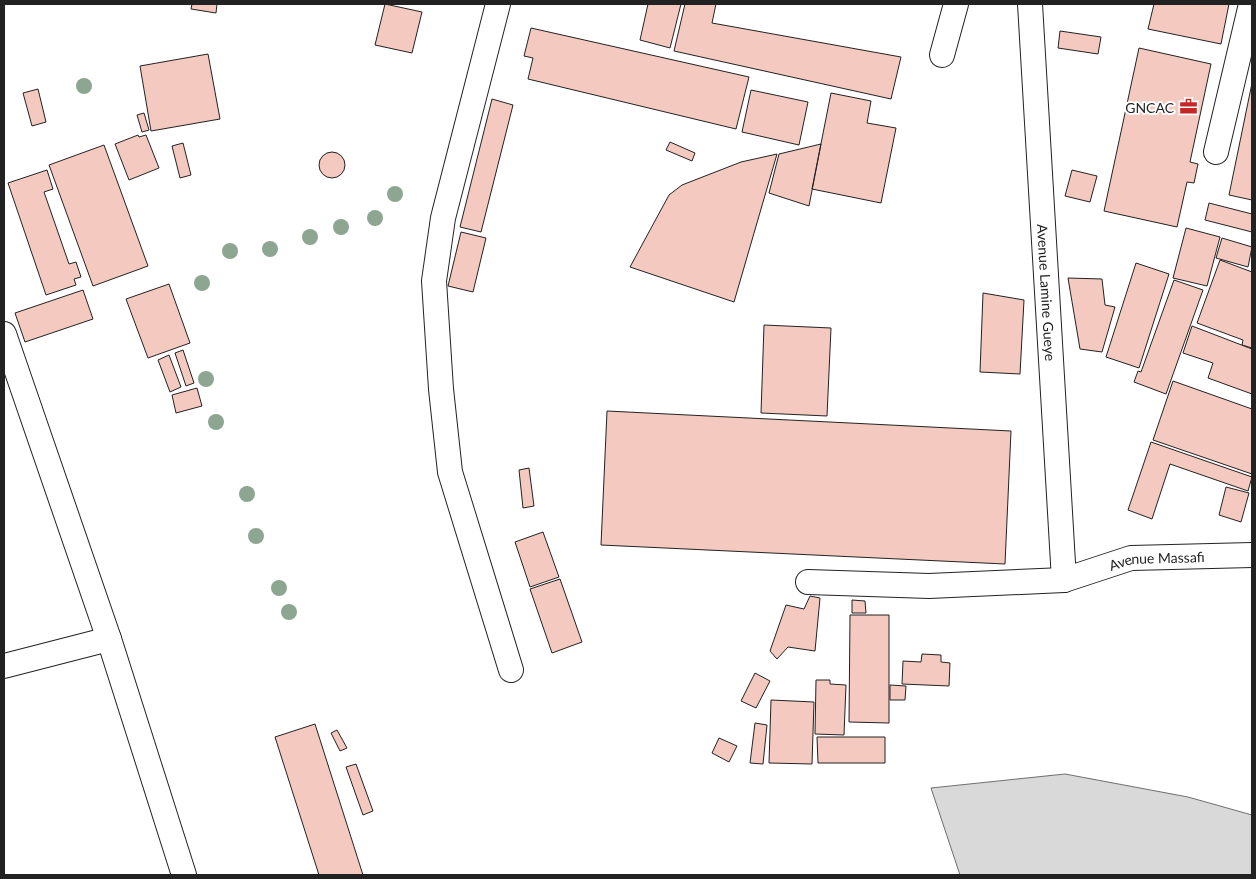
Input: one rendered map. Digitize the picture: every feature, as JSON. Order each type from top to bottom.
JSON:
[{"type":"street","points":[[498,4],[443,218],[434,282],[441,389],[450,472],[512,670]]},
{"type":"street","points":[[942,55],[956,4]]},
{"type":"street","name":"Avenue Lamine Gueye","points":[[1030,4],[1064,580]]},
{"type":"street","points":[[1216,152],[1251,4]]},
{"type":"street","points":[[4,334],[109,639],[184,875]]},
{"type":"street","name":"Avenue Massafi","points":[[808,582],[929,586],[1064,580],[1131,558],[1252,555]]},
{"type":"street","points":[[4,666],[109,639]]},
{"type":"shaded area","points":[[1065,774],[1188,797],[1252,815],[1252,875],[960,875],[931,788]]},
{"type":"building","points":[[192,4],[217,4],[216,13],[191,9]]},
{"type":"building","points":[[385,4],[422,12],[412,53],[375,45]]},
{"type":"building","points":[[648,4],[681,4],[670,48],[640,40]]},
{"type":"building","points":[[685,4],[716,4],[712,23],[901,57],[891,99],[674,51]]},
{"type":"building","points":[[1154,4],[1229,4],[1221,44],[1148,29]]},
{"type":"building","points":[[531,28],[749,77],[736,129],[528,79],[533,58],[524,56]]},
{"type":"building","points":[[1060,31],[1101,37],[1098,54],[1058,48]]},
{"type":"building","points":[[1139,48],[1211,64],[1190,162],[1198,164],[1194,183],[1187,182],[1177,227],[1104,211]]},
{"type":"building","points":[[208,54],[220,119],[151,131],[140,66]]},
{"type":"building","points":[[1252,83],[1252,200],[1229,195]]},
{"type":"building","points":[[38,89],[46,122],[32,126],[23,93]]},
{"type":"building","points":[[751,90],[808,102],[799,145],[742,132]]},
{"type":"building","points":[[831,93],[871,101],[867,123],[896,128],[881,203],[812,189]]},
{"type":"building","points":[[492,99],[513,105],[481,232],[460,227]]},
{"type":"building","points":[[144,113],[149,130],[142,132],[137,115]]},
{"type":"building","points":[[138,135],[139,137],[146,135],[159,168],[129,180],[115,144]]},
{"type":"building","points":[[670,142],[695,153],[692,161],[666,150]]},
{"type":"building","points":[[183,143],[191,175],[180,178],[172,146]]},
{"type":"building","points":[[821,144],[809,206],[769,193],[779,154]]},
{"type":"building","points":[[104,145],[148,266],[93,286],[49,165]]},
{"type":"building","points":[[332,152],[341,156],[345,165],[341,174],[332,178],[323,174],[319,165],[323,156]]},
{"type":"building","points":[[777,154],[734,302],[630,267],[669,195],[682,185],[741,162]]},
{"type":"building","points":[[47,170],[53,189],[44,192],[69,264],[76,262],[81,277],[74,279],[76,285],[46,295],[8,183]]},
{"type":"building","points":[[1072,170],[1097,176],[1090,202],[1065,196]]},
{"type":"building","points":[[1209,203],[1252,214],[1252,232],[1205,220]]},
{"type":"building","points":[[1186,228],[1220,237],[1207,286],[1173,278]]},
{"type":"building","points":[[461,232],[486,238],[473,292],[448,286]]},
{"type":"building","points":[[1222,238],[1252,247],[1248,267],[1216,258]]},
{"type":"building","points":[[1220,260],[1252,272],[1252,348],[1242,345],[1243,340],[1197,323]]},
{"type":"building","points":[[1136,263],[1169,274],[1139,368],[1106,357]]},
{"type":"building","points":[[1068,278],[1102,279],[1105,305],[1115,307],[1102,352],[1080,349]]},
{"type":"building","points":[[1174,280],[1203,290],[1166,394],[1134,382],[1138,371],[1141,372]]},
{"type":"building","points":[[169,284],[190,343],[148,358],[126,299]]},
{"type":"building","points":[[83,290],[93,319],[25,342],[15,313]]},
{"type":"building","points":[[983,293],[1024,300],[1020,374],[980,372]]},
{"type":"building","points":[[764,325],[831,328],[827,416],[761,413]]},
{"type":"building","points":[[1192,326],[1252,349],[1252,394],[1208,378],[1213,363],[1183,353]]},
{"type":"building","points":[[183,350],[194,383],[186,386],[175,353]]},
{"type":"building","points":[[169,355],[181,387],[170,392],[158,360]]},
{"type":"building","points":[[1173,381],[1252,409],[1252,474],[1153,440]]},
{"type":"building","points":[[197,388],[202,406],[176,413],[172,395]]},
{"type":"building","points":[[607,411],[1011,431],[1005,564],[601,545]]},
{"type":"building","points":[[1151,442],[1252,477],[1248,491],[1170,464],[1152,519],[1128,510]]},
{"type":"building","points":[[529,468],[534,506],[523,508],[519,470]]},
{"type":"building","points":[[1226,487],[1249,493],[1241,522],[1219,515]]},
{"type":"building","points":[[543,532],[559,577],[530,587],[515,542]]},
{"type":"building","points":[[560,579],[582,642],[552,653],[530,589]]},
{"type":"building","points":[[810,596],[820,598],[815,651],[788,647],[777,659],[770,651],[786,605],[804,609]]},
{"type":"building","points":[[852,600],[865,601],[866,613],[852,613]]},
{"type":"building","points":[[850,615],[889,615],[889,723],[849,722]]},
{"type":"building","points":[[922,654],[941,655],[941,662],[950,663],[949,686],[902,684],[903,661],[921,662]]},
{"type":"building","points":[[755,673],[770,681],[756,708],[741,701]]},
{"type":"building","points":[[816,680],[830,680],[830,684],[846,685],[844,735],[815,734]]},
{"type":"building","points":[[890,685],[906,686],[905,700],[890,700]]},
{"type":"building","points":[[771,700],[814,702],[812,764],[769,763]]},
{"type":"building","points":[[755,723],[767,725],[763,764],[750,763]]},
{"type":"building","points":[[315,724],[363,875],[319,875],[275,737]]},
{"type":"building","points":[[337,730],[347,748],[340,751],[331,733]]},
{"type":"building","points":[[817,737],[885,737],[885,763],[818,763]]},
{"type":"building","points":[[719,738],[737,746],[729,762],[712,753]]},
{"type":"building","points":[[356,764],[373,811],[363,815],[346,767]]},
{"type":"place","name":"GNCAC","points":[[1188,107]]}]
